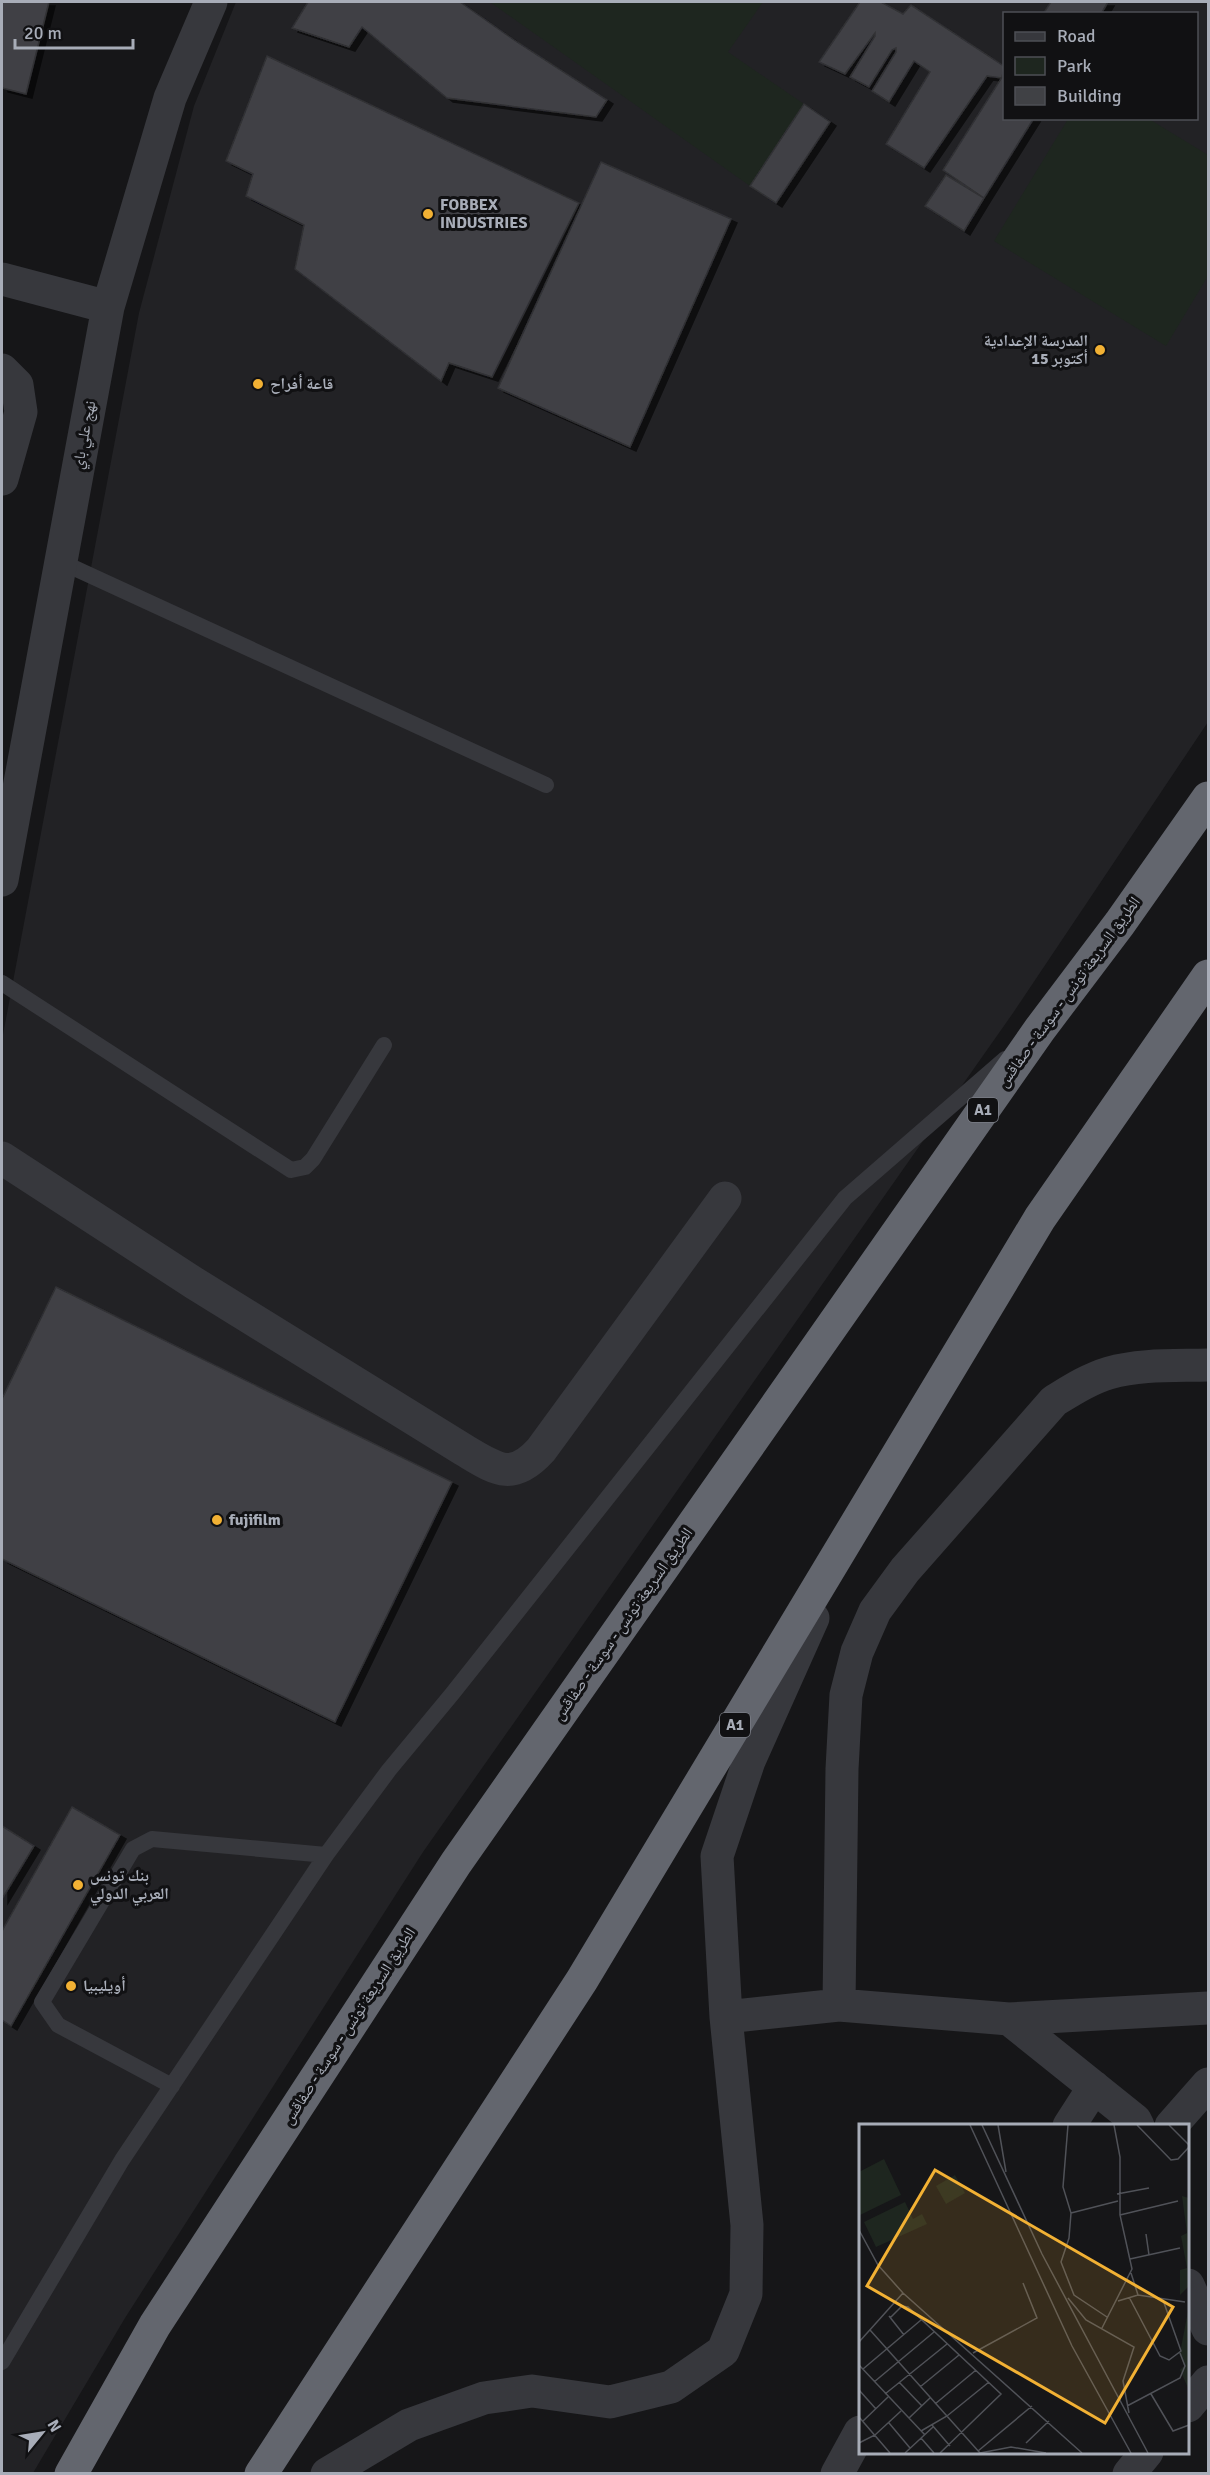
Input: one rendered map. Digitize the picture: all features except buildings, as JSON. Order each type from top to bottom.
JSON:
[{"type":"highway","name":"الطريق السريعة تونس - سوسة - صفاقس","points":[[71,2474],[155,2325],[456,1863],[1040,1029],[1120,923],[1209,798]]},
{"type":"highway","name":"A1","points":[[261,2474],[582,1980],[1040,1218],[1209,976]]},
{"type":"street","name":"نهج علي باي","points":[[2,880],[59,561],[108,307],[170,98],[211,2]]},
{"type":"street","points":[[2,279],[108,307]]},
{"type":"street","points":[[2,479],[21,412],[9,377]]},
{"type":"street","points":[[2,1158],[194,1283],[464,1450],[492,1466],[513,1470],[528,1464],[541,1450],[725,1198]]},
{"type":"street","points":[[839,2005],[842,1769],[846,1695],[857,1652],[875,1611],[905,1570],[1054,1401],[1081,1384],[1110,1373],[1141,1368],[1209,1365]]},
{"type":"street","points":[[327,2474],[409,2425],[484,2398],[532,2391],[610,2402],[672,2387],[723,2351],[746,2294],[747,2225],[726,2017],[717,1856],[749,1761],[852,1530]]},
{"type":"street","points":[[726,2017],[839,2005],[1009,2019],[1209,2008]]},
{"type":"street","points":[[1009,2019],[1135,2120],[1137,2124]]},
{"type":"street","points":[[1172,2124],[1209,2084]]},
{"type":"street","points":[[1070,2124],[1094,2087]]},
{"type":"street","points":[[1189,2287],[1209,2329]]},
{"type":"street","points":[[1189,2405],[1209,2382]]},
{"type":"street","points":[[837,2474],[859,2436]]},
{"type":"street","points":[[1128,2474],[1145,2454]]},
{"type":"lane","points":[[59,561],[546,785]]},
{"type":"lane","points":[[2,984],[291,1170],[305,1167],[313,1159],[384,1046]]},
{"type":"lane","points":[[2,2362],[122,2160],[326,1855],[388,1770],[452,1694],[845,1198],[1040,1029]]},
{"type":"lane","points":[[171,2086],[58,2025],[42,2002],[133,1849],[152,1839],[326,1855]]},
{"type":"shaded area","points":[[236,2],[1208,2],[1208,722],[1013,1013],[423,1852],[125,2318],[33,2473],[2,2474],[2,1040],[139,313],[194,106]]},
{"type":"green space","points":[[490,2],[763,2],[728,52],[804,104],[750,186]]},
{"type":"green space","points":[[1067,120],[1151,120],[1208,155],[1208,276],[1166,346],[994,241]]},
{"type":"place","name":"FOBBEX INDUSTRIES","points":[[428,214]]},
{"type":"place","name":"المدرسة الإعدادية 15 أكتوبر","points":[[1100,350]]},
{"type":"place","name":"قاعة أفراح","points":[[258,384]]},
{"type":"place","name":"fujifilm","points":[[217,1520]]},
{"type":"place","name":"بنك تونس العربي الدولي","points":[[78,1885]]},
{"type":"place","name":"أويليبيا","points":[[71,1986]]}]
